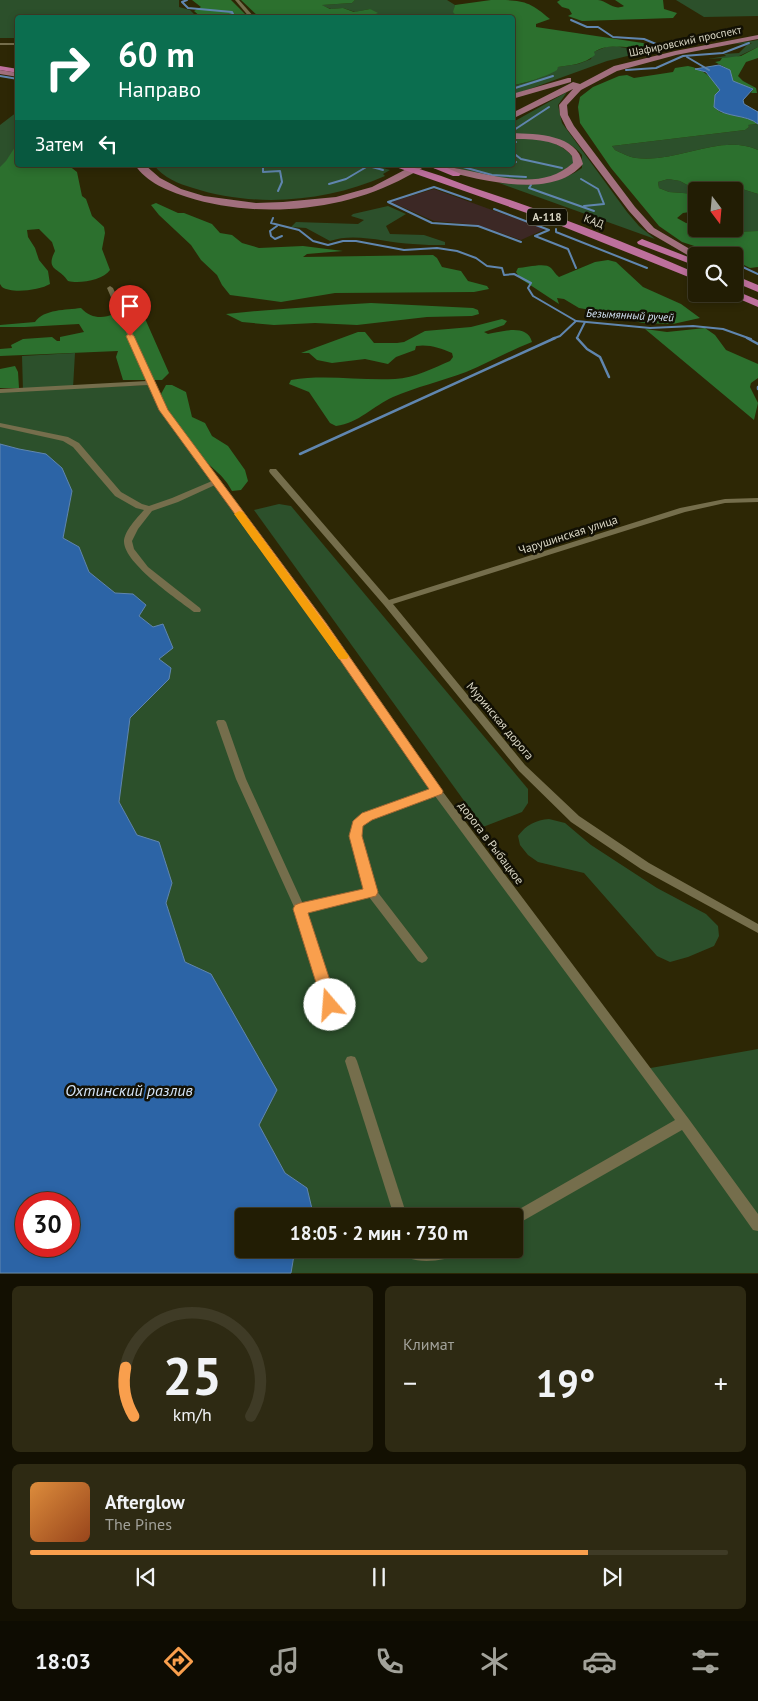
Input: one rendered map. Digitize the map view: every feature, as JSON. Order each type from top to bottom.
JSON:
[{"type":"highway","points":[[0,60],[15,62]]},
{"type":"highway","points":[[0,70],[15,71]]},
{"type":"highway","name":"КАД","points":[[402,167],[581,229],[688,273]]},
{"type":"highway","name":"КАД","points":[[438,167],[591,222]]},
{"type":"highway","points":[[635,239],[688,260]]},
{"type":"highway","points":[[743,282],[758,289]]},
{"type":"highway","points":[[743,297],[758,304]]},
{"type":"main road","points":[[515,96],[656,53],[758,33]]},
{"type":"main road","name":"Шафировский проспект","points":[[617,68],[675,52],[758,37]]},
{"type":"main road","points":[[515,114],[591,76],[617,68]]},
{"type":"main road","points":[[617,68],[578,88],[563,105],[564,115],[586,149],[650,230],[688,251]]},
{"type":"main road","points":[[0,70],[15,74]]},
{"type":"main road","points":[[515,109],[581,76]]},
{"type":"main road","points":[[441,167],[484,177],[523,182],[559,177],[569,173],[578,164],[576,154],[560,143],[538,137],[515,136]]},
{"type":"main road","points":[[142,167],[148,175],[179,192],[218,201],[244,204],[294,204],[360,194],[412,167]]},
{"type":"main road","points":[[152,167],[159,175],[188,189],[209,195],[251,200],[299,200],[334,195],[392,177]]},
{"type":"street","points":[[237,0],[250,15]]},
{"type":"street","points":[[0,44],[15,44]]},
{"type":"street","name":"дорога в Рыбацкое","points":[[110,288],[150,383],[164,410],[322,626],[437,791],[684,1122],[758,1225]]},
{"type":"street","points":[[0,391],[150,383]]},
{"type":"street","points":[[0,425],[65,439],[76,446],[118,494],[139,506],[149,508],[216,482]]},
{"type":"street","name":"Муринская дорога","points":[[273,471],[387,603],[522,768],[575,819],[645,866],[758,929]]},
{"type":"street","name":"Чарушинская улица","points":[[387,603],[683,510],[725,501],[758,500]]},
{"type":"street","points":[[149,508],[129,537],[128,544],[131,552],[152,576],[198,610]]},
{"type":"street","points":[[221,722],[241,779],[300,909],[330,1005]]},
{"type":"street","points":[[422,958],[371,892],[355,836],[357,824],[367,816],[437,791]]},
{"type":"street","points":[[300,909],[371,892]]},
{"type":"street","points":[[351,1061],[398,1208]]},
{"type":"street","points":[[523,1215],[684,1122]]},
{"type":"shaded area","points":[[434,189],[545,229],[521,240],[478,225],[434,221],[391,202]]},
{"type":"green space","points":[[0,0],[179,0],[179,7],[190,10],[195,15],[15,15],[15,38],[0,38]]},
{"type":"green space","points":[[192,0],[231,0],[246,15],[199,15],[194,11],[201,7]]},
{"type":"green space","points":[[241,0],[355,0],[352,3],[322,5],[330,9],[343,8],[354,12],[370,9],[378,13],[373,15],[257,15]]},
{"type":"green space","points":[[355,0],[447,0],[455,5],[454,12],[456,15],[373,15],[370,9],[355,12],[343,8],[331,9],[321,5],[352,3]]},
{"type":"green space","points":[[491,0],[524,2],[536,8],[550,19],[536,24],[536,27],[643,43],[648,46],[646,48],[606,47],[594,52],[595,55],[582,62],[558,67],[557,70],[548,75],[515,84],[515,15],[455,15],[453,12],[455,5]]},
{"type":"green space","points":[[560,0],[598,0],[614,7],[620,7],[624,6],[615,0],[663,0],[664,9],[677,13],[673,18],[582,21],[568,16],[572,14],[569,9],[562,7],[557,2]]},
{"type":"green space","points":[[676,0],[758,0],[758,16],[704,17]]},
{"type":"green space","points":[[758,40],[758,47],[737,57],[708,59],[726,56],[724,54],[739,53],[752,43],[733,44]]},
{"type":"green space","points":[[617,46],[652,50],[607,61],[515,94],[515,85],[537,79],[558,67],[578,64],[591,59],[593,52],[606,47]]},
{"type":"green space","points":[[758,47],[758,58],[746,62],[738,76],[756,88],[757,93],[751,93],[753,89],[732,81],[730,70],[715,62],[720,61],[722,58],[741,56]]},
{"type":"green space","points":[[688,66],[707,74],[720,90],[715,95],[714,107],[720,112],[753,120],[757,124],[748,125],[749,127],[745,130],[612,146],[615,150],[630,157],[651,159],[729,145],[758,150],[758,194],[743,189],[743,182],[688,182],[688,185],[680,181],[668,179],[658,182],[659,188],[669,192],[688,193],[688,212],[683,213],[677,218],[688,223],[688,238],[742,238],[743,232],[758,231],[758,267],[750,268],[743,264],[743,247],[697,247],[682,242],[659,226],[611,168],[580,123],[578,107],[580,97],[593,87],[619,76],[627,75],[634,78],[673,72],[675,68]]},
{"type":"green space","points":[[567,92],[558,105],[562,123],[627,212],[639,226],[655,239],[499,183],[542,183],[563,178],[582,168],[582,155],[576,148],[560,140],[541,136],[515,134],[515,121]]},
{"type":"green space","points":[[15,114],[15,167],[70,167],[65,173],[0,175],[0,125]]},
{"type":"green space","points":[[758,124],[758,150],[729,145],[651,159],[630,157],[615,150],[612,146],[745,130],[749,127],[747,125]]},
{"type":"green space","points":[[515,137],[538,139],[553,143],[567,151],[574,158],[574,163],[561,172],[546,178],[512,180],[478,174],[454,167],[515,167]]},
{"type":"green space","points":[[15,147],[15,167],[71,167],[77,172],[82,196],[86,199],[92,216],[104,227],[105,233],[102,249],[110,270],[107,273],[97,279],[68,281],[52,266],[52,257],[55,251],[52,242],[39,229],[27,230],[28,237],[35,248],[39,260],[48,271],[50,284],[19,291],[2,287],[0,284],[0,167]]},
{"type":"green space","points":[[156,167],[379,167],[390,170],[383,174],[385,176],[339,192],[290,199],[265,200],[217,194],[188,186],[166,176]]},
{"type":"green space","points":[[668,179],[680,181],[688,185],[688,193],[669,192],[659,188],[658,182]]},
{"type":"green space","points":[[743,189],[758,194],[758,231],[743,232]]},
{"type":"green space","points":[[156,203],[178,213],[184,213],[212,224],[220,233],[232,235],[242,243],[259,248],[303,246],[343,251],[307,254],[303,257],[433,255],[442,267],[461,271],[468,281],[487,286],[489,289],[474,292],[335,293],[281,302],[230,295],[217,275],[201,260],[191,245],[151,205]]},
{"type":"green space","points":[[388,206],[406,214],[386,226],[390,234],[424,235],[445,242],[445,245],[425,245],[360,238],[330,241],[306,228],[291,227],[296,222],[358,224],[364,220],[351,216],[353,214]]},
{"type":"green space","points":[[608,260],[616,262],[643,287],[681,304],[700,318],[673,324],[642,323],[579,308],[564,299],[557,298],[559,304],[521,279],[516,272],[518,268],[544,265],[551,268],[559,277],[595,262]]},
{"type":"green space","points":[[371,303],[473,308],[478,310],[479,314],[472,316],[427,317],[357,325],[315,323],[274,325],[242,322],[226,314],[280,309]]},
{"type":"green space","points":[[127,307],[143,314],[169,373],[162,380],[123,380],[116,357],[118,351],[0,356],[0,349],[12,348],[11,345],[23,339],[52,337],[60,341],[60,337],[84,332],[79,324],[25,327],[0,327],[0,325],[35,322],[50,312],[81,308],[92,316],[104,317]]},
{"type":"green space","points":[[502,319],[507,321],[504,325],[484,332],[488,334],[513,330],[525,332],[532,342],[466,372],[393,397],[359,418],[344,424],[336,426],[330,423],[309,392],[289,384],[291,380],[304,378],[402,378],[430,370],[450,361],[453,357],[452,353],[439,348],[425,346],[416,346],[415,350],[396,357],[388,364],[365,359],[332,363],[317,360],[309,353],[301,353],[358,332],[365,332],[374,343],[397,343],[404,342],[425,331],[471,327]]},
{"type":"green space","points":[[705,328],[715,335],[726,350],[758,364],[758,378],[751,383],[750,387],[758,403],[754,420],[645,329],[667,332]]},
{"type":"green space","points":[[75,353],[73,388],[148,385],[165,417],[645,1069],[758,1049],[758,1273],[291,1273],[294,1258],[523,1258],[523,1208],[312,1208],[307,1188],[285,1173],[259,1125],[211,975],[185,962],[166,903],[172,883],[137,835],[119,802],[130,717],[169,679],[159,659],[153,627],[139,616],[146,605],[133,594],[115,593],[89,572],[79,547],[63,538],[72,491],[19,449],[0,444],[0,392],[23,391],[22,356]]},
{"type":"green space","points":[[15,366],[18,372],[19,388],[0,388],[0,369]]},
{"type":"green space","points":[[166,385],[172,385],[186,392],[192,417],[205,423],[212,436],[228,446],[245,470],[248,481],[241,490],[232,491],[191,444],[169,412],[161,394]]},
{"type":"green space","points":[[279,504],[291,506],[528,789],[528,803],[522,812],[483,827],[254,510]]},
{"type":"green space","points":[[549,819],[565,823],[591,845],[657,888],[706,914],[718,926],[719,936],[714,946],[670,962],[657,956],[584,873],[538,862],[528,855],[520,845],[518,836],[524,829],[536,822]]},
{"type":"water","points":[[719,65],[730,70],[733,81],[753,89],[743,100],[744,104],[758,112],[758,124],[748,119],[724,113],[714,107],[715,95],[720,90],[706,72],[695,69]]},
{"type":"water","name":"Охтинский разлив","points":[[0,444],[46,454],[62,468],[72,491],[63,538],[79,547],[89,572],[115,593],[133,594],[146,605],[139,616],[153,627],[163,624],[173,648],[159,659],[171,668],[169,679],[130,718],[119,802],[137,835],[159,842],[172,883],[166,903],[185,962],[211,974],[277,1090],[259,1125],[285,1173],[307,1188],[312,1208],[235,1208],[235,1258],[294,1258],[291,1273],[0,1273]]},
{"type":"waterway","name":"Безымянный ручей","points":[[187,0],[182,2],[188,8],[232,12],[233,14],[229,15]]},
{"type":"waterway","points":[[571,20],[587,27],[598,27],[613,37],[644,39],[656,44]]},
{"type":"waterway","points":[[626,70],[656,68],[683,56],[723,53],[749,43]]},
{"type":"waterway","points":[[687,57],[709,70]]},
{"type":"waterway","points":[[0,76],[15,78]]},
{"type":"waterway","points":[[515,88],[553,76]]},
{"type":"waterway","points":[[515,129],[549,107]]},
{"type":"waterway","points":[[515,154],[521,159],[562,168]]},
{"type":"waterway","name":"Безымянный ручей","points":[[263,167],[263,172],[280,171],[282,182],[278,191]]},
{"type":"waterway","points":[[329,184],[346,179],[366,167]]},
{"type":"waterway","points":[[372,167],[383,170]]},
{"type":"waterway","points":[[463,167],[492,175],[526,177]]},
{"type":"waterway","points":[[581,179],[598,189],[604,204],[584,206]]},
{"type":"waterway","points":[[531,185],[529,188],[594,211]]},
{"type":"waterway","points":[[471,200],[434,187],[388,202],[432,223],[478,226],[521,242]]},
{"type":"waterway","points":[[494,209],[549,230],[535,236],[568,249],[576,268]]},
{"type":"waterway","name":"Безымянный ручей","points":[[273,218],[271,223],[299,230],[313,241],[328,245],[343,241],[356,241],[404,250],[437,248],[457,251],[476,258],[487,266],[502,268],[504,275],[514,274],[531,283],[528,288],[533,296],[576,321]]},
{"type":"waterway","points":[[277,226],[270,231],[271,236],[275,239],[282,236]]},
{"type":"waterway","points":[[556,229],[556,232],[647,268]]},
{"type":"waterway","points":[[743,267],[758,274]]},
{"type":"waterway","points":[[552,339],[560,336],[576,321]]},
{"type":"waterway","name":"Безымянный ручей","points":[[576,321],[650,328],[693,326],[723,329],[751,339]]},
{"type":"waterway","points":[[577,338],[585,322]]},
{"type":"waterway","points":[[300,454],[555,338]]},
{"type":"waterway","points":[[577,338],[587,349],[600,357],[609,377]]},
{"type":"waterway","name":"Безымянный ручей","points":[[747,338],[758,344]]},
{"type":"slow traffic","points":[[239,514],[343,656]]},
{"type":"route","points":[[130,336],[164,410],[322,626],[437,791],[367,816],[357,824],[355,836],[370,883],[371,892],[300,909],[330,1005]]}]
